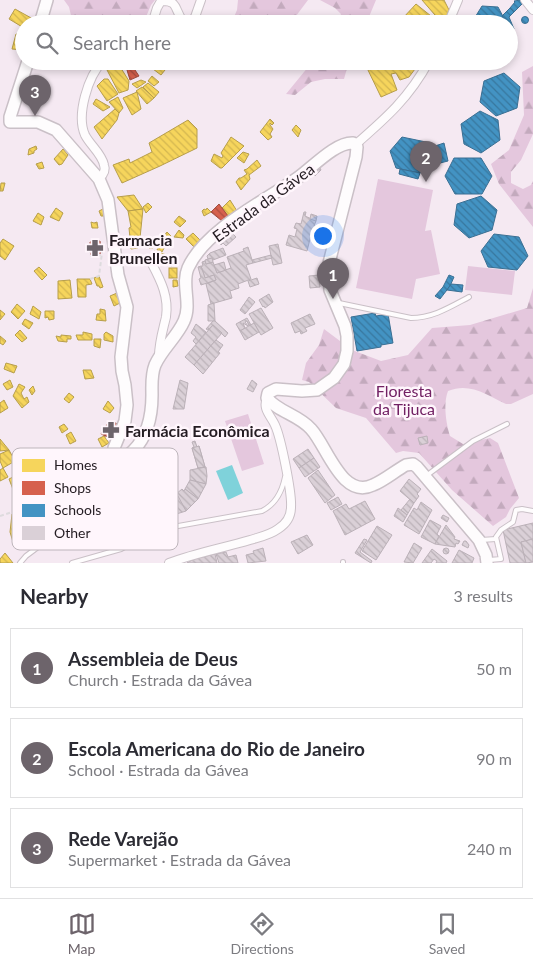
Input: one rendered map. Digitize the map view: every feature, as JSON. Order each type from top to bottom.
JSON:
[{"type":"street","points":[[43,15],[47,0]]},
{"type":"street","points":[[196,15],[201,0]]},
{"type":"street","points":[[452,15],[458,0]]},
{"type":"street","points":[[525,0],[533,10]]},
{"type":"street","points":[[155,15],[161,2],[173,3],[179,15]]},
{"type":"street","points":[[25,70],[10,122],[38,122],[56,130],[99,179],[108,200],[118,275],[128,307],[121,358],[126,385],[127,405],[125,421],[114,448]]},
{"type":"street","points":[[96,70],[90,80],[82,112],[84,132],[105,166],[104,173],[99,179]]},
{"type":"street","points":[[170,563],[184,557],[270,534],[280,529],[290,517],[291,507],[286,472],[276,427],[265,405],[268,393],[271,390],[283,389],[317,390],[334,378],[344,364],[347,351],[345,326],[330,290],[329,263],[356,156],[355,145],[391,114],[406,96],[423,70]]},
{"type":"street","name":"Estrada da Gávea","points":[[136,448],[148,429],[152,409],[152,379],[155,365],[185,320],[187,309],[186,278],[188,268],[197,254],[225,226],[298,178],[323,158],[346,144],[355,145]]},
{"type":"street","points":[[152,264],[166,294],[166,315],[160,336],[159,357]]},
{"type":"street","points":[[267,398],[272,404],[305,422],[320,440],[343,478],[355,487],[372,486],[406,465],[413,464],[426,476],[480,540],[487,562]]},
{"type":"lane","points":[[334,302],[410,318],[421,318],[434,316],[469,296]]},
{"type":"lane","points":[[426,476],[473,442],[508,424]]},
{"type":"lane","points":[[178,526],[262,511],[271,506],[278,498],[283,488],[286,472]]},
{"type":"lane","points":[[487,562],[501,561],[496,538],[501,530],[513,522],[516,510],[533,511]]},
{"type":"lane","points":[[480,540],[496,538]]},
{"type":"lane","points":[[20,563],[33,550]]},
{"type":"lane","points":[[72,563],[118,550]]},
{"type":"path","points":[[89,249],[90,256],[101,254],[99,276],[90,279]]},
{"type":"path","points":[[0,516],[12,512]]},
{"type":"green space","points":[[64,0],[155,0],[147,15],[71,15],[69,7]]},
{"type":"green space","points":[[238,0],[308,0],[297,15],[235,15]]},
{"type":"green space","points":[[320,0],[376,0],[370,15],[341,15],[335,8]]},
{"type":"green space","points":[[533,66],[533,134],[521,160],[511,172],[511,183],[523,189],[531,185],[533,181],[533,227],[499,184],[491,164],[509,150],[524,115],[522,72]]},
{"type":"green space","points":[[306,70],[346,70],[344,79],[325,79],[311,82],[295,95],[286,94]]},
{"type":"green space","points":[[378,179],[433,190],[425,231],[431,230],[440,274],[416,279],[412,299],[356,288]]},
{"type":"green space","points":[[468,266],[515,271],[512,295],[465,290]]},
{"type":"green space","name":"Floresta da Tijuca","points":[[533,288],[533,394],[511,404],[506,404],[478,391],[464,388],[448,391],[446,396],[447,425],[450,436],[463,444],[490,438],[498,443],[519,498],[506,517],[493,526],[452,490],[419,453],[403,451],[396,453],[366,418],[336,408],[309,382],[302,380],[306,363],[319,345],[324,329],[352,350],[381,361],[408,355],[432,328],[470,325],[527,308]]},
{"type":"green space","points":[[248,414],[264,464],[242,471],[225,421]]},
{"type":"water","points":[[232,465],[243,493],[228,500],[216,471]]},
{"type":"building: Homes","points":[[422,0],[444,0],[450,12],[447,15],[435,15]]},
{"type":"building: Homes","points":[[416,4],[430,15],[406,15]]},
{"type":"building: Homes","points":[[15,9],[26,15],[15,15],[15,23],[9,19]]},
{"type":"building: Homes","points":[[15,38],[15,49],[12,49]]},
{"type":"building: Homes","points":[[107,70],[122,70],[129,81],[128,90],[119,93]]},
{"type":"building: Homes","points":[[154,70],[165,70],[161,75]]},
{"type":"building: Homes","points":[[368,70],[414,70],[409,77],[400,80],[396,73],[391,74],[397,90],[381,97]]},
{"type":"building: Homes","points":[[152,76],[159,82],[154,86],[148,81]]},
{"type":"building: Homes","points":[[104,79],[108,79],[118,94],[107,101],[97,86]]},
{"type":"building: Homes","points":[[141,80],[146,82],[137,88],[132,84]]},
{"type":"building: Homes","points":[[148,83],[159,92],[154,98],[143,87]]},
{"type":"building: Homes","points":[[142,87],[154,98],[147,104],[136,91]]},
{"type":"building: Homes","points":[[137,92],[141,109],[132,115],[123,98]]},
{"type":"building: Homes","points":[[118,97],[123,108],[119,113],[109,102]]},
{"type":"building: Homes","points":[[96,99],[110,107],[103,111],[93,104]]},
{"type":"building: Homes","points":[[115,109],[119,113],[117,120],[102,139],[94,127]]},
{"type":"building: Homes","points":[[270,119],[274,123],[272,125],[270,123],[273,129],[270,134],[272,137],[268,140],[260,132]]},
{"type":"building: Homes","points":[[188,120],[197,129],[197,148],[122,183],[113,165],[129,159],[130,163],[152,152],[149,143]]},
{"type":"building: Homes","points":[[296,125],[301,130],[298,137],[292,130]]},
{"type":"building: Homes","points":[[231,137],[244,146],[220,168],[211,161],[214,154],[222,158],[221,153]]},
{"type":"building: Homes","points":[[36,146],[37,149],[34,153],[28,155],[29,149]]},
{"type":"building: Homes","points":[[63,149],[68,155],[62,164],[59,165],[54,159]]},
{"type":"building: Homes","points":[[243,152],[249,154],[244,163],[237,158]]},
{"type":"building: Homes","points":[[257,160],[261,166],[249,175],[250,179],[241,190],[236,182],[247,174],[244,170]]},
{"type":"building: Homes","points":[[42,162],[44,168],[39,169],[36,164]]},
{"type":"building: Homes","points":[[1,183],[5,183],[3,191],[0,191]]},
{"type":"building: Homes","points":[[134,195],[143,209],[128,211],[117,197]]},
{"type":"building: Homes","points":[[230,200],[237,211],[228,216],[222,208]]},
{"type":"building: Homes","points":[[148,203],[152,207],[146,213],[143,207]]},
{"type":"building: Homes","points":[[111,205],[107,216],[101,216],[99,211]]},
{"type":"building: Homes","points":[[56,208],[63,213],[59,221],[50,217]]},
{"type":"building: Homes","points":[[207,208],[211,212],[204,216],[202,211]]},
{"type":"building: Homes","points":[[143,209],[140,238],[130,238],[129,228],[131,227],[128,211]]},
{"type":"building: Homes","points":[[38,213],[44,217],[41,225],[33,221]]},
{"type":"building: Homes","points":[[179,216],[186,221],[180,227],[174,222]]},
{"type":"building: Homes","points":[[91,222],[97,222],[98,228],[92,228]]},
{"type":"building: Homes","points":[[179,230],[184,235],[183,238],[174,237]]},
{"type":"building: Homes","points":[[167,232],[171,236],[167,242],[162,238]]},
{"type":"building: Homes","points":[[193,233],[200,240],[194,247],[186,239]]},
{"type":"building: Homes","points":[[130,238],[137,238],[138,248],[131,249]]},
{"type":"building: Homes","points":[[3,239],[14,246],[5,260],[0,256],[0,243]]},
{"type":"building: Homes","points":[[149,240],[155,240],[153,248],[149,248]]},
{"type":"building: Homes","points":[[160,244],[165,246],[162,252],[157,250]]},
{"type":"building: Homes","points":[[154,251],[167,255],[162,264],[151,257]]},
{"type":"building: Homes","points":[[169,255],[176,259],[172,266],[165,263]]},
{"type":"building: Homes","points":[[39,267],[47,275],[42,280],[34,271]]},
{"type":"building: Homes","points":[[169,268],[177,268],[177,278],[169,278]]},
{"type":"building: Homes","points":[[99,276],[103,287],[100,288],[97,286],[94,278]]},
{"type":"building: Homes","points":[[77,279],[90,279],[92,284],[86,285],[86,297],[78,297]]},
{"type":"building: Homes","points":[[70,280],[72,298],[58,299],[58,281]]},
{"type":"building: Homes","points":[[173,280],[177,280],[178,286],[173,287]]},
{"type":"building: Homes","points":[[117,293],[120,303],[114,306],[110,296]]},
{"type":"building: Homes","points":[[17,304],[25,311],[18,319],[11,312]]},
{"type":"building: Homes","points":[[33,306],[41,312],[39,319],[30,314]]},
{"type":"building: Homes","points":[[100,309],[105,310],[106,321],[96,320],[97,314],[100,314]]},
{"type":"building: Homes","points":[[0,310],[5,314],[0,320]]},
{"type":"building: Homes","points":[[45,311],[54,311],[54,319],[49,320],[48,317],[45,318]]},
{"type":"building: Homes","points":[[25,319],[33,323],[29,329],[22,324]]},
{"type":"building: Homes","points":[[20,330],[27,338],[22,342],[15,335]]},
{"type":"building: Homes","points":[[83,332],[92,334],[92,340],[78,340],[76,335],[83,335]]},
{"type":"building: Homes","points":[[106,332],[113,336],[113,342],[104,340]]},
{"type":"building: Homes","points":[[61,335],[71,336],[71,339],[67,339],[67,342],[58,341],[56,336],[61,337]]},
{"type":"building: Homes","points":[[0,336],[6,341],[3,345],[0,343]]},
{"type":"building: Homes","points":[[94,339],[101,339],[100,348],[94,346]]},
{"type":"building: Homes","points":[[6,363],[17,366],[14,373],[4,369]]},
{"type":"building: Homes","points":[[83,370],[91,370],[94,378],[85,379]]},
{"type":"building: Homes","points":[[10,380],[13,387],[7,390],[3,384]]},
{"type":"building: Homes","points":[[19,384],[25,387],[21,393],[24,399],[27,397],[29,402],[22,408],[13,396]]},
{"type":"building: Homes","points":[[33,386],[35,391],[32,395],[29,390]]},
{"type":"building: Homes","points":[[69,393],[74,397],[69,403],[64,399]]},
{"type":"building: Homes","points":[[4,400],[8,408],[0,413],[0,403]]},
{"type":"building: Homes","points":[[108,401],[114,408],[110,413],[103,409]]},
{"type":"building: Homes","points":[[64,424],[68,429],[62,433],[59,427]]},
{"type":"building: Homes","points":[[71,432],[76,441],[70,444],[66,435]]},
{"type":"building: Homes","points":[[104,436],[109,443],[102,447],[98,439]]},
{"type":"building: Homes","points":[[0,439],[9,450],[0,451]]},
{"type":"building: Homes","points":[[9,450],[12,456],[12,463],[3,468],[0,454]]},
{"type":"building: Homes","points":[[3,468],[8,477],[0,481],[0,470]]},
{"type":"building: Homes","points":[[12,514],[12,539],[10,532]]},
{"type":"building: Homes","points":[[5,553],[13,563],[0,563],[0,559]]},
{"type":"building: Shops","points":[[127,70],[135,70],[139,76],[130,80]]},
{"type":"building: Shops","points":[[219,204],[228,216],[222,221],[211,212]]},
{"type":"building: Shops","name":"Farmacia Brunellen","points":[[100,241],[101,253],[91,255],[90,242]]},
{"type":"building: Shops","name":"Farmácia Econômica","points":[[114,422],[120,426],[112,439],[101,434],[108,423],[112,425]]},
{"type":"building: Schools","points":[[521,0],[523,3],[514,12],[510,8],[514,1]]},
{"type":"building: Schools","points":[[482,6],[498,7],[502,15],[476,15]]},
{"type":"building: Schools","points":[[510,8],[514,12],[511,15],[503,15]]},
{"type":"building: Schools","points":[[525,17],[528,20],[525,23],[522,20]]},
{"type":"building: Schools","points":[[504,73],[520,87],[517,108],[496,116],[480,102],[484,81]]},
{"type":"building: Schools","points":[[480,111],[498,120],[500,140],[481,153],[464,144],[461,124]]},
{"type":"building: Schools","points":[[402,137],[426,142],[432,160],[420,173],[396,168],[390,151]]},
{"type":"building: Schools","points":[[444,143],[448,161],[436,164],[432,147]]},
{"type":"building: Schools","points":[[454,158],[481,158],[492,176],[482,194],[455,194],[445,176]]},
{"type":"building: Schools","points":[[400,169],[420,173],[418,179],[399,174]]},
{"type":"building: Schools","points":[[481,196],[497,210],[492,230],[469,238],[454,225],[457,204]]},
{"type":"building: Schools","points":[[494,234],[519,237],[528,256],[517,270],[488,267],[481,251]]},
{"type":"building: Schools","points":[[449,275],[454,277],[440,299],[435,296],[443,287]]},
{"type":"building: Schools","points":[[451,284],[463,285],[462,292],[447,290]]},
{"type":"building: Schools","points":[[375,313],[376,316],[388,314],[393,343],[357,351],[351,317]]},
{"type":"building: Other","points":[[320,168],[321,170],[315,176],[313,174]]},
{"type":"building: Other","points":[[304,212],[306,212],[305,216],[316,221],[314,226],[318,227],[315,236],[311,235],[307,251],[286,245],[289,235],[295,237],[297,229],[294,228],[296,223],[301,224]]},
{"type":"building: Other","points":[[311,214],[317,216],[316,221],[310,219]]},
{"type":"building: Other","points":[[230,231],[236,237],[226,246],[223,243],[221,245],[218,242]]},
{"type":"building: Other","points":[[278,244],[282,263],[273,265],[269,246]]},
{"type":"building: Other","points":[[248,247],[253,263],[246,265],[251,279],[238,284],[239,288],[230,291],[232,298],[211,304],[206,284],[216,280],[214,275],[205,278],[201,266],[203,266],[202,262],[205,261],[206,264],[213,262],[217,273],[231,268],[227,257],[244,251],[243,249]]},
{"type":"building: Other","points":[[223,248],[226,255],[213,260],[212,258],[208,259],[207,256],[210,253]]},
{"type":"building: Other","points":[[271,255],[272,258],[253,263],[252,260]]},
{"type":"building: Other","points":[[212,258],[213,262],[206,264],[205,260]]},
{"type":"building: Other","points":[[224,262],[226,270],[217,273],[214,265]]},
{"type":"building: Other","points":[[201,266],[205,278],[214,275],[216,280],[201,285],[198,267]]},
{"type":"building: Other","points":[[319,275],[320,287],[310,288],[309,276]]},
{"type":"building: Other","points":[[257,278],[259,284],[250,287],[248,281]]},
{"type":"building: Other","points":[[269,294],[273,302],[265,308],[259,300]]},
{"type":"building: Other","points":[[249,297],[255,302],[245,314],[240,310]]},
{"type":"building: Other","points":[[214,303],[215,321],[208,321],[208,305]]},
{"type":"building: Other","points":[[261,308],[273,328],[261,335],[249,314]]},
{"type":"building: Other","points":[[310,314],[315,324],[305,328],[307,331],[301,334],[300,331],[295,333],[291,323]]},
{"type":"building: Other","points":[[247,318],[251,325],[249,326],[247,321],[245,322],[248,326],[243,323],[245,328],[240,331],[236,324]]},
{"type":"building: Other","points":[[213,321],[228,333],[225,337],[213,325],[208,330],[206,329]]},
{"type":"building: Other","points":[[254,323],[259,332],[245,340],[240,331]]},
{"type":"building: Other","points":[[196,324],[206,332],[196,344],[193,341],[196,337],[191,333]]},
{"type":"building: Other","points":[[213,325],[222,333],[194,365],[185,357]]},
{"type":"building: Other","points":[[216,340],[223,345],[218,352],[220,353],[203,374],[194,365]]},
{"type":"building: Other","points":[[180,380],[188,383],[184,409],[173,409]]},
{"type":"building: Other","points":[[252,380],[257,384],[253,392],[247,389]]},
{"type":"building: Other","points":[[427,436],[428,443],[420,445],[418,438]]},
{"type":"building: Other","points":[[195,441],[197,447],[199,446],[205,467],[198,468],[192,448],[194,447],[192,442]]},
{"type":"building: Other","points":[[199,446],[205,467],[198,468],[192,448]]},
{"type":"building: Other","points":[[308,449],[314,458],[299,468],[293,459]]},
{"type":"building: Other","points":[[314,458],[320,467],[305,477],[299,468]]},
{"type":"building: Other","points":[[206,467],[206,484],[190,480],[190,470]]},
{"type":"building: Other","points":[[318,470],[335,495],[325,503],[308,478]]},
{"type":"building: Other","points":[[409,479],[421,489],[414,503],[400,491]]},
{"type":"building: Other","points":[[190,480],[206,484],[198,499],[185,489]]},
{"type":"building: Other","points":[[185,489],[198,499],[186,511],[178,497],[178,492]]},
{"type":"building: Other","points":[[178,496],[186,511],[178,514]]},
{"type":"building: Other","points":[[338,497],[342,504],[331,510],[327,503]]},
{"type":"building: Other","points":[[410,499],[414,503],[407,515],[401,510]]},
{"type":"building: Other","points":[[365,501],[375,519],[345,535],[333,511],[346,504],[349,509]]},
{"type":"building: Other","points":[[421,502],[432,510],[419,534],[404,525],[414,508],[417,510]]},
{"type":"building: Other","points":[[398,508],[407,515],[403,522],[394,516]]},
{"type":"building: Other","points":[[443,515],[449,518],[447,522],[441,518]]},
{"type":"building: Other","points":[[430,520],[441,526],[435,544],[421,537]]},
{"type":"building: Other","points":[[533,523],[533,539],[521,542],[526,563],[510,563],[503,530]]},
{"type":"building: Other","points":[[446,525],[455,537],[454,539],[460,541],[458,544],[456,543],[455,547],[435,544]]},
{"type":"building: Other","points":[[377,526],[392,535],[376,560],[362,551]]},
{"type":"building: Other","points":[[307,535],[313,545],[298,554],[291,542]]},
{"type":"building: Other","points":[[364,539],[367,540],[360,552],[372,561],[371,563],[355,553]]},
{"type":"building: Other","points":[[533,539],[533,562],[526,563],[521,542]]},
{"type":"building: Other","points":[[464,541],[469,545],[468,548],[462,545]]},
{"type":"building: Other","points":[[414,543],[422,548],[413,563],[404,562]]},
{"type":"building: Other","points":[[263,548],[266,561],[248,563],[246,555]]},
{"type":"building: Other","points":[[446,548],[449,551],[446,554],[443,551]]},
{"type":"building: Other","points":[[432,549],[447,561],[446,563],[436,563],[437,561],[434,559],[431,563],[422,563]]},
{"type":"building: Other","points":[[459,550],[474,558],[472,563],[452,563]]},
{"type":"building: Other","points":[[226,552],[228,557],[236,555],[238,563],[219,563],[216,554]]},
{"type":"building: Other","points":[[215,554],[217,563],[187,563],[194,559]]},
{"type":"place","name":"Rede Varejão","points":[[35,116]]},
{"type":"place","name":"Escola Americana do Rio de Janeiro","points":[[426,182]]},
{"type":"place","name":"Farmacia Brunellen","points":[[95,248]]},
{"type":"place","name":"Assembleia de Deus","points":[[333,299]]},
{"type":"place","name":"Farmácia Econômica","points":[[111,430]]}]
